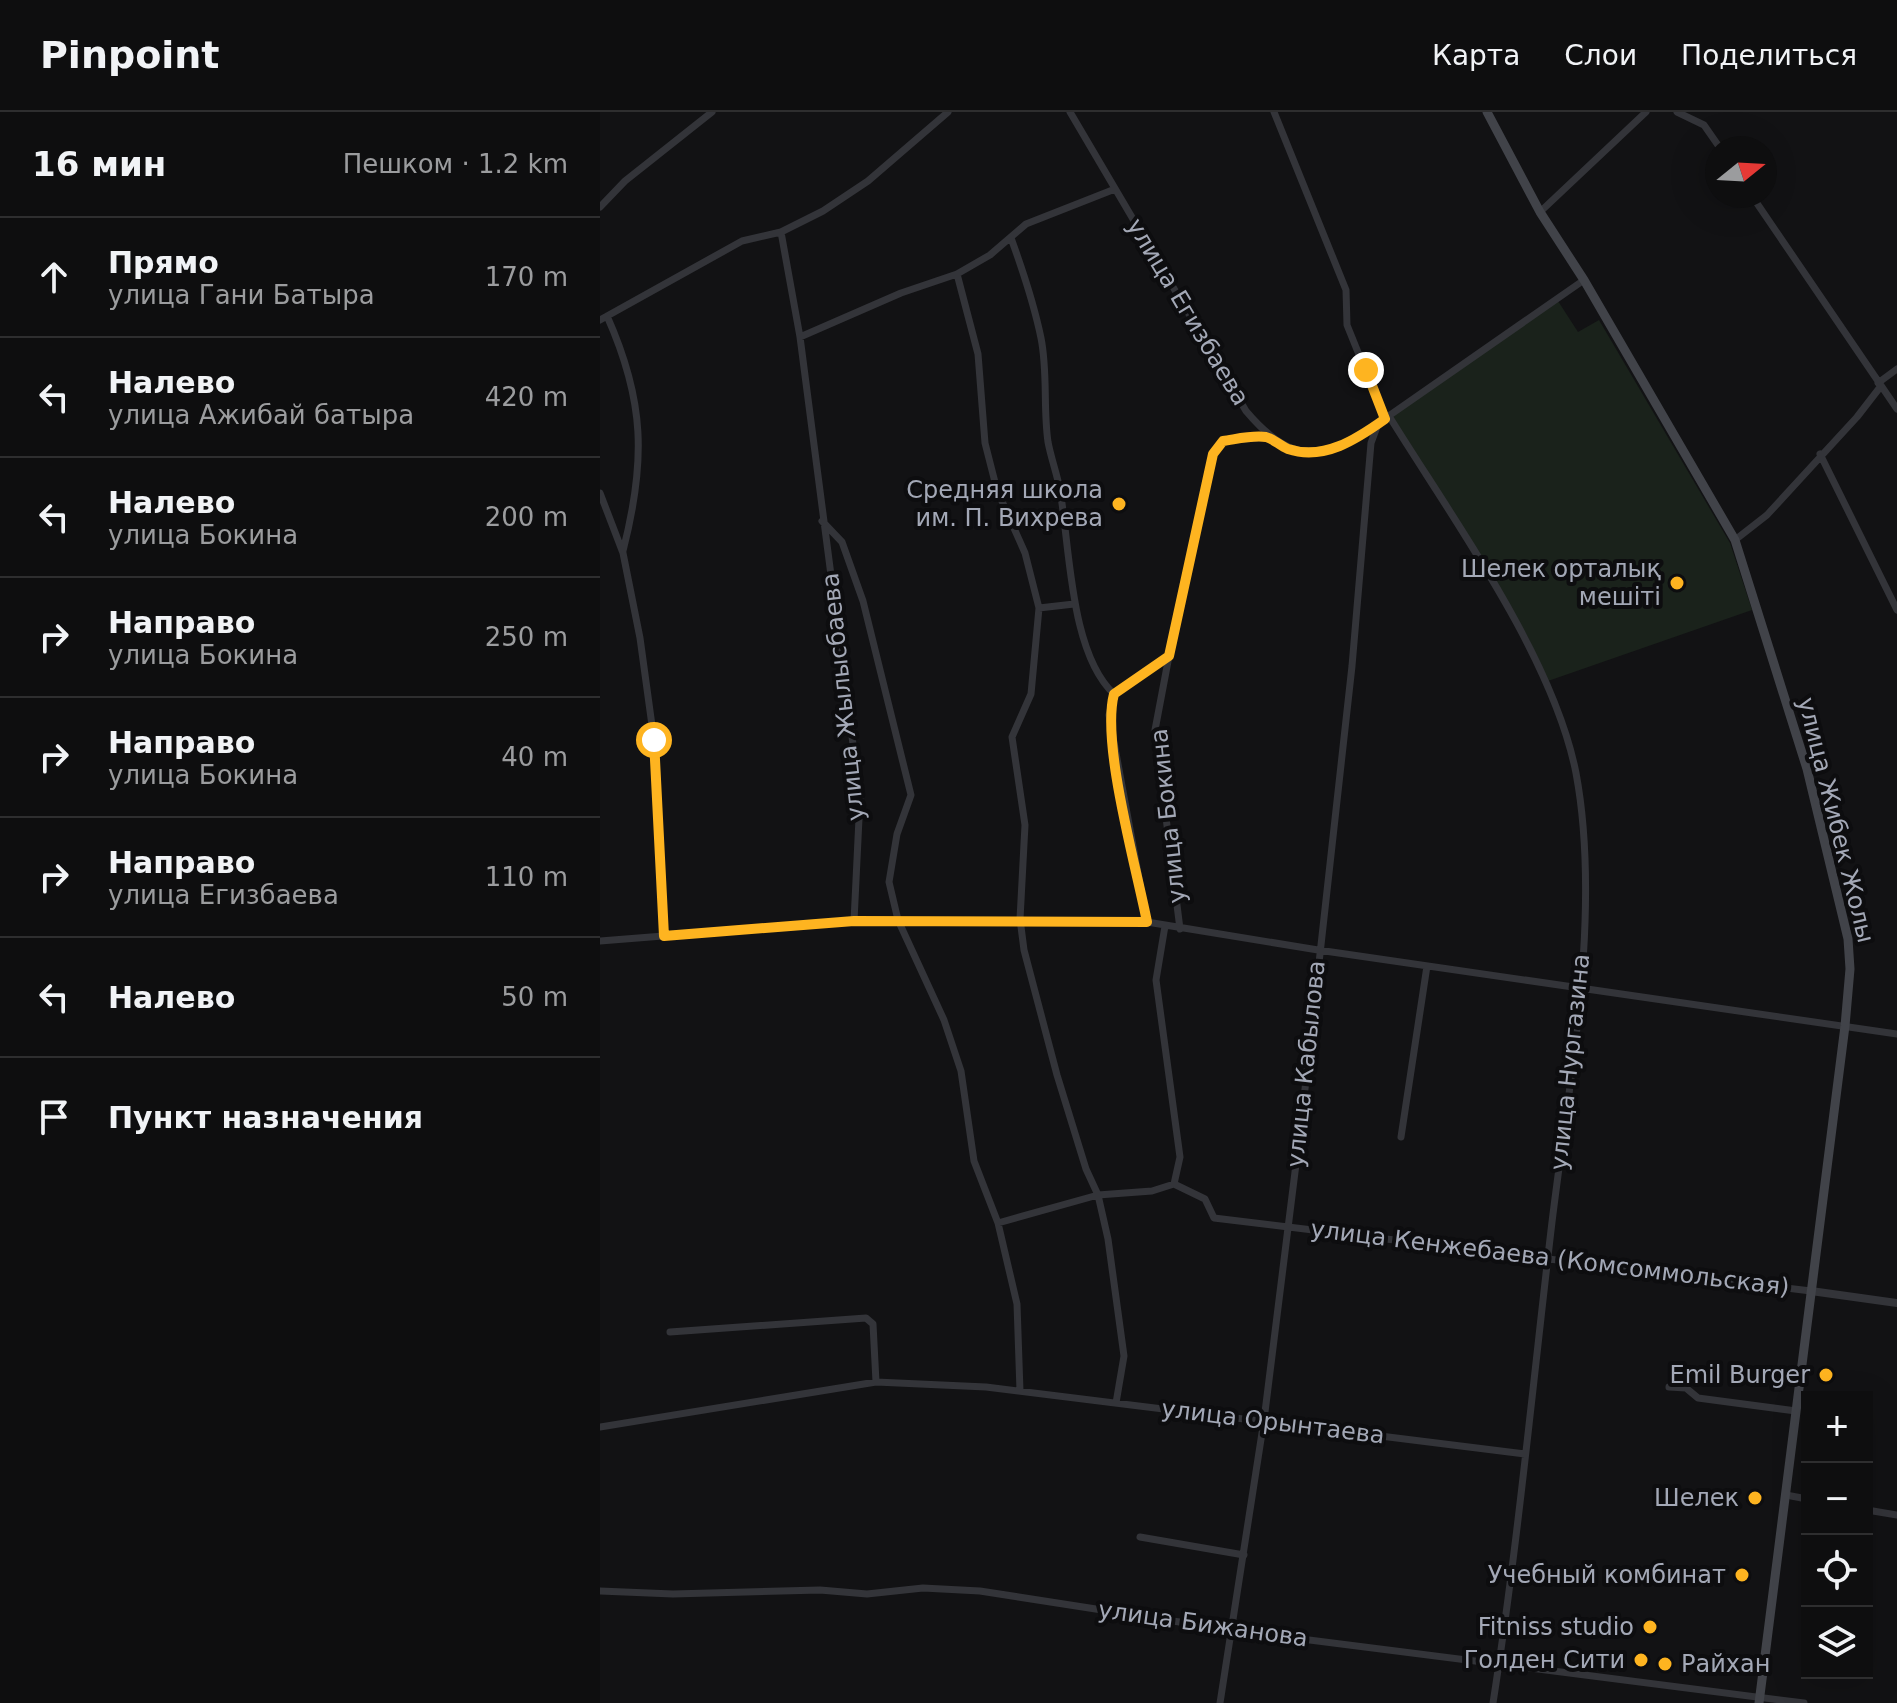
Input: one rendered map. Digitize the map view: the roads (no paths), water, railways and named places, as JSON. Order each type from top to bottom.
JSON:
[{"type":"main road","name":"улица Жибек Жолы","points":[[1487,112],[1540,212],[1584,280],[1735,540],[1807,769],[1848,939],[1850,969],[1845,1026],[1760,1700]]},
{"type":"street","points":[[600,207],[625,181],[712,112]]},
{"type":"street","points":[[623,553],[639,481],[640,432],[628,368],[603,318],[742,241],[781,232],[845,197],[948,112]]},
{"type":"street","name":"улица Егизбаева","points":[[1070,112],[1246,411],[1268,437]]},
{"type":"street","name":"улица Нургазина","points":[[1274,112],[1346,290],[1347,325],[1384,420],[1524,638],[1560,718],[1576,773],[1584,862],[1581,989],[1493,1703]]},
{"type":"street","points":[[1540,212],[1646,112]]},
{"type":"street","points":[[1677,112],[1704,125],[1712,136]]},
{"type":"street","points":[[800,337],[901,293],[957,274],[1011,238],[1026,224],[1115,189]]},
{"type":"street","points":[[1760,208],[1897,409]]},
{"type":"street","name":"улица Жылысбаева","points":[[781,232],[800,337],[860,798],[854,921]]},
{"type":"street","points":[[1011,238],[1028,285],[1041,339],[1048,395],[1048,440],[1060,487],[1074,604],[1094,668],[1114,694],[1169,656]]},
{"type":"street","points":[[957,274],[978,354],[985,443],[997,490],[1025,553],[1039,608],[1030,698],[1012,737],[1025,825],[1020,919],[1024,950],[1057,1075],[1086,1169],[1098,1195],[1118,1295],[1124,1356],[1116,1403]]},
{"type":"street","points":[[1268,437],[1286,448],[1322,451],[1340,446],[1384,420],[1584,280]]},
{"type":"street","points":[[1735,540],[1767,515],[1857,417],[1879,384],[1897,369]]},
{"type":"street","name":"улица Кабылова","points":[[1220,1703],[1264,1420],[1288,1226],[1352,666],[1371,443],[1384,420]]},
{"type":"street","name":"улица Бокина","points":[[1180,929],[1155,730],[1213,454],[1223,441],[1268,437]]},
{"type":"street","points":[[1820,454],[1897,610]]},
{"type":"street","points":[[600,493],[623,553],[654,740],[664,936]]},
{"type":"street","name":"улица Жылысбаева","points":[[822,521],[842,542],[863,601],[911,795],[897,834],[889,882],[898,920],[949,1033],[961,1071],[974,1161],[998,1223],[1017,1304],[1020,1391]]},
{"type":"street","points":[[1039,608],[1074,604]]},
{"type":"street","name":"улица Бокина","points":[[1114,694],[1109,715],[1113,748],[1147,922]]},
{"type":"street","points":[[600,941],[854,921],[1020,919],[1031,922],[1147,922],[1318,950],[1897,1034]]},
{"type":"street","name":"улица Бокина","points":[[1165,926],[1156,980],[1180,1157],[1174,1184]]},
{"type":"street","points":[[1401,1137],[1427,966]]},
{"type":"street","points":[[998,1223],[1098,1195],[1152,1191],[1174,1184]]},
{"type":"street","name":"улица Кенжебаева (Комсоммольская)","points":[[1174,1184],[1205,1199],[1214,1218],[1811,1291]]},
{"type":"street","points":[[1811,1291],[1897,1303]]},
{"type":"street","points":[[670,1332],[866,1318],[873,1324],[876,1382]]},
{"type":"street","name":"улица Орынтаева","points":[[600,1427],[876,1382],[1020,1391],[1525,1454]]},
{"type":"street","points":[[1669,1387],[1686,1388],[1698,1398],[1796,1411]]},
{"type":"street","points":[[1786,1495],[1801,1498]]},
{"type":"street","points":[[1873,1511],[1897,1515]]},
{"type":"street","points":[[1140,1537],[1244,1555]]},
{"type":"street","name":"улица Бижанова","points":[[600,1591],[673,1594],[820,1590],[867,1594],[923,1588],[980,1591],[1231,1630],[1760,1700],[1804,1703]]},
{"type":"place","name":"Средняя школа им. П. Вихрева","points":[[1119,504]]},
{"type":"place","name":"Шелек орталық мешіті","points":[[1677,583]]},
{"type":"place","name":"Emil Burger","points":[[1826,1375]]},
{"type":"place","name":"Шелек","points":[[1755,1498]]},
{"type":"place","name":"Учебный комбинат","points":[[1742,1575]]},
{"type":"place","name":"Fitniss studio","points":[[1650,1627]]},
{"type":"place","name":"Голден Сити","points":[[1641,1660]]},
{"type":"place","name":"Райхан","points":[[1665,1664]]}]
